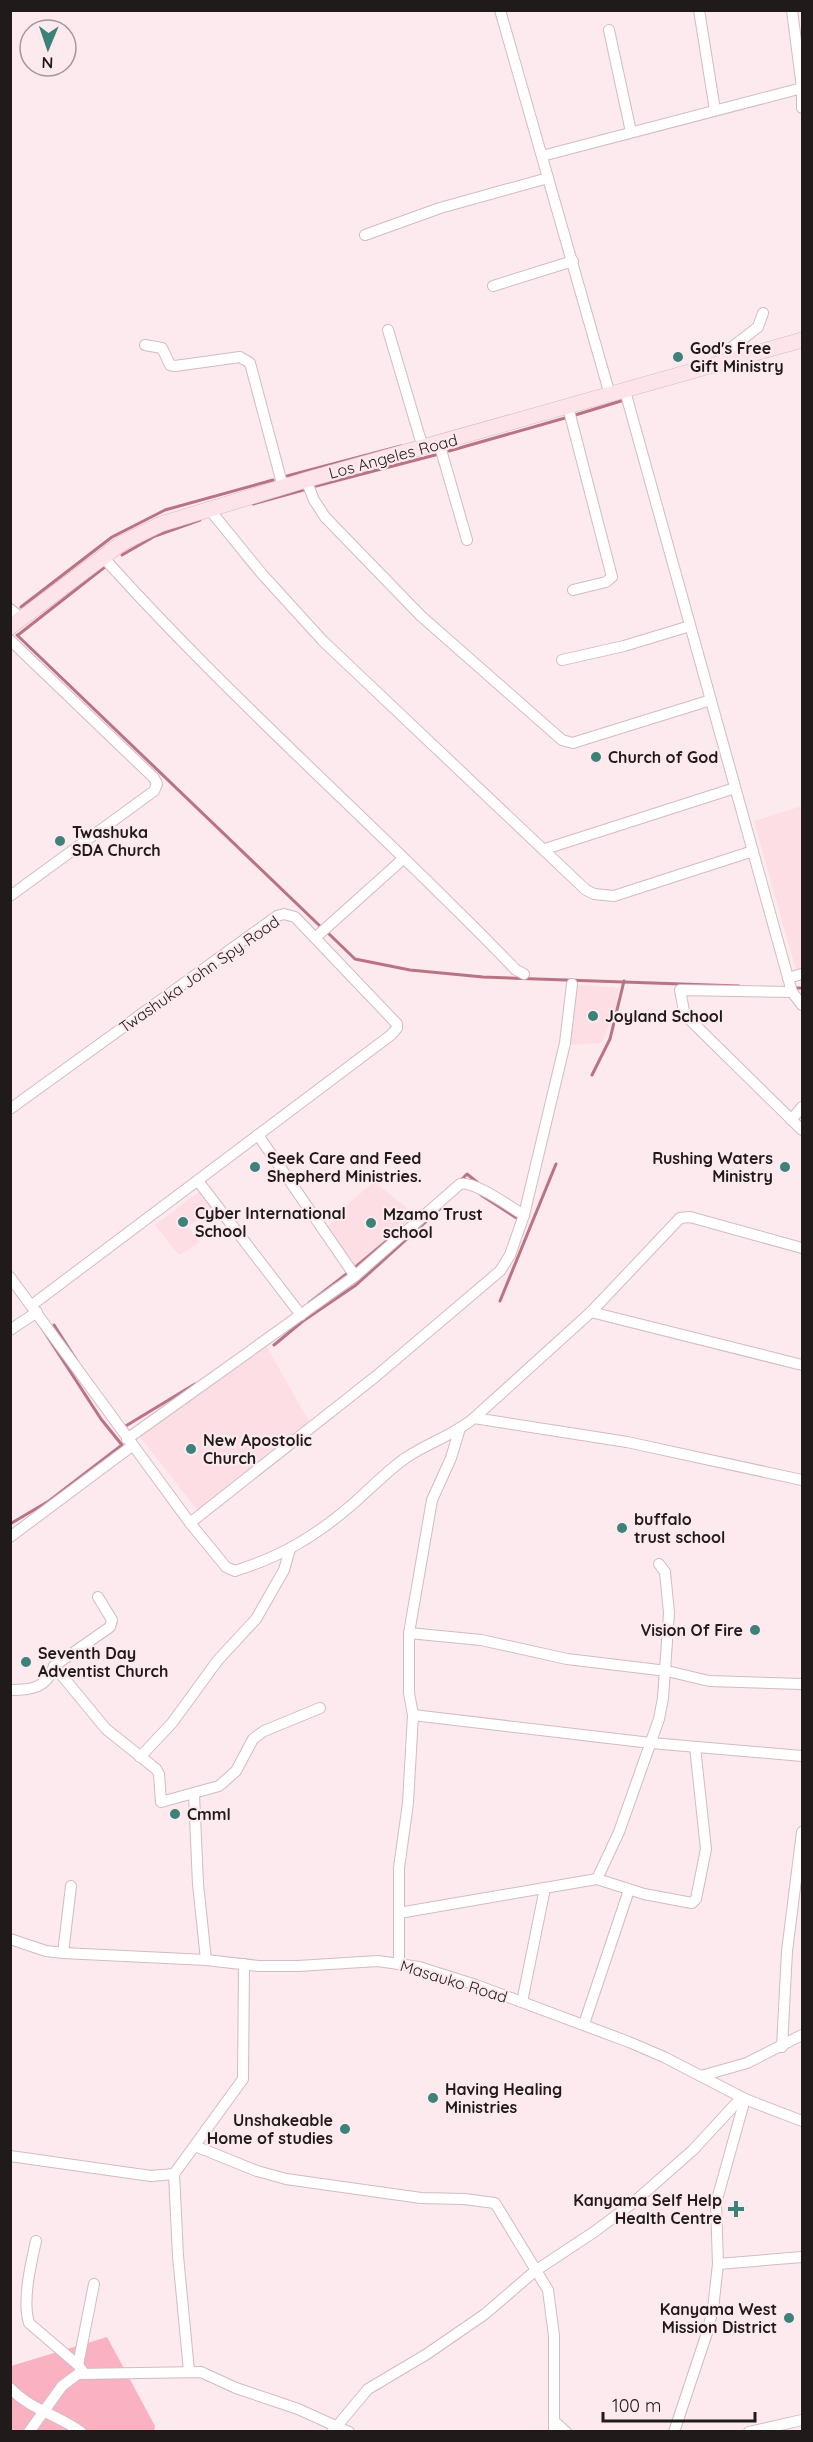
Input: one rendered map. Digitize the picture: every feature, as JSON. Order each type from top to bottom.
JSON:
[{"type":"main road","name":"Los Angeles Road","points":[[14,618],[122,543],[144,532],[209,509],[282,485],[802,340]]},
{"type":"street","points":[[500,10],[573,261],[618,393],[690,626],[792,992],[802,1005]]},
{"type":"street","points":[[699,10],[715,110]]},
{"type":"street","points":[[792,10],[802,88],[802,108]]},
{"type":"street","points":[[609,30],[631,132]]},
{"type":"street","points":[[542,156],[802,88]]},
{"type":"street","points":[[365,235],[440,208],[548,178]]},
{"type":"street","points":[[493,286],[573,261]]},
{"type":"street","points":[[734,360],[731,348],[758,327],[763,313]]},
{"type":"street","points":[[388,330],[423,447]]},
{"type":"street","points":[[145,345],[162,348],[170,365],[175,366],[240,357],[250,363],[282,485]]},
{"type":"street","points":[[568,407],[612,578],[606,582],[573,590]]},
{"type":"street","points":[[439,443],[467,540]]},
{"type":"street","points":[[306,480],[314,500],[325,517],[421,616],[562,740],[573,743],[711,700]]},
{"type":"street","points":[[209,509],[262,574],[323,641],[586,890],[604,896],[624,893],[753,851]]},
{"type":"street","points":[[103,557],[183,643],[516,970],[524,974]]},
{"type":"street","points":[[562,660],[624,646],[690,626]]},
{"type":"street","points":[[10,640],[111,734],[154,778],[157,784],[154,791],[10,896]]},
{"type":"street","points":[[545,849],[735,788]]},
{"type":"street","points":[[316,937],[403,859]]},
{"type":"street","name":"Twashuka John Spy Road","points":[[10,1109],[277,916],[290,915],[316,937],[394,1020],[397,1028],[391,1035],[258,1135]]},
{"type":"street","points":[[788,978],[802,974]]},
{"type":"street","points":[[190,1523],[375,1377],[500,1272],[510,1256],[524,1215],[565,1043],[572,984]]},
{"type":"street","points":[[792,992],[680,990],[684,1011],[689,1019],[802,1130]]},
{"type":"street","points":[[791,1120],[802,1107]]},
{"type":"street","points":[[10,1330],[34,1308],[258,1135],[355,1276]]},
{"type":"street","points":[[198,1181],[301,1316]]},
{"type":"street","points":[[10,1537],[129,1442],[355,1276],[460,1184],[470,1183],[524,1215]]},
{"type":"street","points":[[10,1277],[190,1523],[225,1567],[235,1571],[290,1550],[343,1512],[405,1458],[474,1418],[591,1312],[680,1218],[690,1217],[802,1248]]},
{"type":"street","points":[[591,1312],[802,1365]]},
{"type":"street","points":[[474,1418],[627,1442],[802,1480]]},
{"type":"street","points":[[399,1963],[399,1868],[408,1803],[413,1715],[409,1693],[409,1632],[432,1500],[451,1458],[460,1428]]},
{"type":"street","points":[[140,1757],[172,1723],[218,1660],[256,1619],[284,1570],[290,1550]]},
{"type":"street","points":[[597,1879],[619,1832],[659,1719],[667,1671],[668,1595],[666,1572],[659,1564]]},
{"type":"street","points":[[10,1690],[36,1689],[48,1680],[54,1666],[112,1624],[98,1597]]},
{"type":"street","points":[[409,1632],[490,1642],[567,1659],[667,1671],[709,1681],[802,1684]]},
{"type":"street","points":[[54,1666],[106,1729],[159,1774],[161,1802],[219,1786],[236,1771],[253,1739],[264,1731],[320,1708]]},
{"type":"street","points":[[413,1715],[651,1743],[802,1756]]},
{"type":"street","points":[[399,1913],[597,1879],[629,1890],[692,1903],[696,1899],[706,1850],[695,1747]]},
{"type":"street","points":[[194,1794],[198,1884],[206,1960]]},
{"type":"street","points":[[782,2047],[787,1951],[802,1832]]},
{"type":"street","points":[[63,1953],[71,1886]]},
{"type":"street","points":[[522,2002],[545,1888]]},
{"type":"street","points":[[584,2024],[629,1890]]},
{"type":"street","name":"Masauko Road","points":[[10,1939],[36,1948],[63,1953],[206,1960],[286,1967],[350,1962],[399,1963],[439,1973],[584,2024],[664,2057],[743,2099],[802,2121]]},
{"type":"street","points":[[189,2371],[178,2256],[174,2174],[243,2079],[244,1964]]},
{"type":"street","points":[[701,2076],[747,2063],[802,2036]]},
{"type":"street","points":[[674,2432],[713,2308],[718,2264],[716,2204],[743,2099]]},
{"type":"street","points":[[335,2428],[368,2389],[427,2354],[485,2314],[535,2271],[594,2232],[666,2176],[743,2099]]},
{"type":"street","points":[[195,2146],[257,2171],[286,2179],[421,2198],[464,2199],[495,2203],[535,2271],[545,2282],[550,2299],[554,2336],[554,2426],[566,2432]]},
{"type":"street","points":[[10,2156],[150,2176],[174,2174]]},
{"type":"street","points":[[36,2241],[31,2262],[27,2319],[32,2327],[81,2369],[201,2372],[335,2428],[350,2432]]},
{"type":"street","points":[[718,2264],[802,2257]]},
{"type":"street","points":[[29,2432],[62,2386],[81,2369],[94,2284]]},
{"type":"street","points":[[10,2388],[28,2404],[70,2423],[81,2432]]},
{"type":"street","points":[[749,2432],[802,2420]]},
{"type":"shaded area","points":[[802,806],[802,968],[796,970],[754,821]]},
{"type":"shaded area","name":"Joyland School","points":[[574,984],[618,988],[617,1006],[602,1043],[570,1045]]},
{"type":"shaded area","name":"Mzamo Trust school","points":[[374,1182],[418,1217],[352,1267],[327,1228],[348,1204]]},
{"type":"shaded area","points":[[203,1189],[217,1208],[188,1226],[199,1243],[179,1255],[155,1225]]},
{"type":"shaded area","points":[[264,1342],[315,1432],[199,1512],[137,1433]]},
{"type":"shaded area","points":[[107,2337],[155,2426],[154,2432],[11,2432],[11,2366]]},
{"type":"waterway","points":[[572,416],[621,401]]},
{"type":"waterway","points":[[449,451],[565,418]]},
{"type":"waterway","points":[[287,476],[401,446]]},
{"type":"waterway","points":[[316,486],[439,454]]},
{"type":"waterway","points":[[21,607],[112,537],[165,510],[273,480]]},
{"type":"waterway","points":[[253,504],[307,489]]},
{"type":"waterway","points":[[122,555],[155,536],[200,520]]},
{"type":"waterway","points":[[18,635],[106,566]]},
{"type":"waterway","points":[[17,635],[321,927]]},
{"type":"waterway","points":[[328,933],[355,959],[410,970],[483,977],[739,986]]},
{"type":"waterway","points":[[592,1075],[610,1039],[624,981]]},
{"type":"waterway","points":[[795,988],[802,988]]},
{"type":"waterway","points":[[500,1301],[556,1164]]},
{"type":"waterway","points":[[461,1180],[467,1174],[477,1182]]},
{"type":"waterway","points":[[481,1195],[518,1219]]},
{"type":"waterway","points":[[274,1345],[303,1321],[356,1285],[441,1208]]},
{"type":"waterway","points":[[353,1269],[394,1235]]},
{"type":"waterway","points":[[309,1303],[349,1272]]},
{"type":"waterway","points":[[10,1524],[49,1501],[122,1445],[101,1419],[38,1322]]},
{"type":"waterway","points":[[54,1325],[77,1361]]},
{"type":"waterway","points":[[124,1427],[195,1384]]},
{"type":"place","name":"God's Free Gift Ministry","points":[[678,357]]},
{"type":"place","name":"Church of God","points":[[596,757]]},
{"type":"place","name":"Twashuka SDA Church","points":[[60,841]]},
{"type":"place","name":"Joyland School","points":[[593,1016]]},
{"type":"place","name":"Seek Care and Feed Shepherd Ministries.","points":[[255,1167]]},
{"type":"place","name":"Rushing Waters Ministry","points":[[785,1167]]},
{"type":"place","name":"Cyber International School","points":[[183,1222]]},
{"type":"place","name":"Mzamo Trust school","points":[[371,1223]]},
{"type":"place","name":"New Apostolic Church","points":[[191,1449]]},
{"type":"place","name":"buffalo trust school","points":[[622,1528]]},
{"type":"place","name":"Vision Of Fire","points":[[755,1630]]},
{"type":"place","name":"Seventh Day Adventist Church","points":[[26,1662]]},
{"type":"place","name":"Cmml","points":[[175,1814]]},
{"type":"place","name":"Having Healing Ministries","points":[[433,2098]]},
{"type":"place","name":"Unshakeable Home of studies","points":[[345,2129]]},
{"type":"place","name":"Kanyama Self Help Health Centre","points":[[736,2209]]},
{"type":"place","name":"Kanyama West Mission District","points":[[789,2318]]}]
